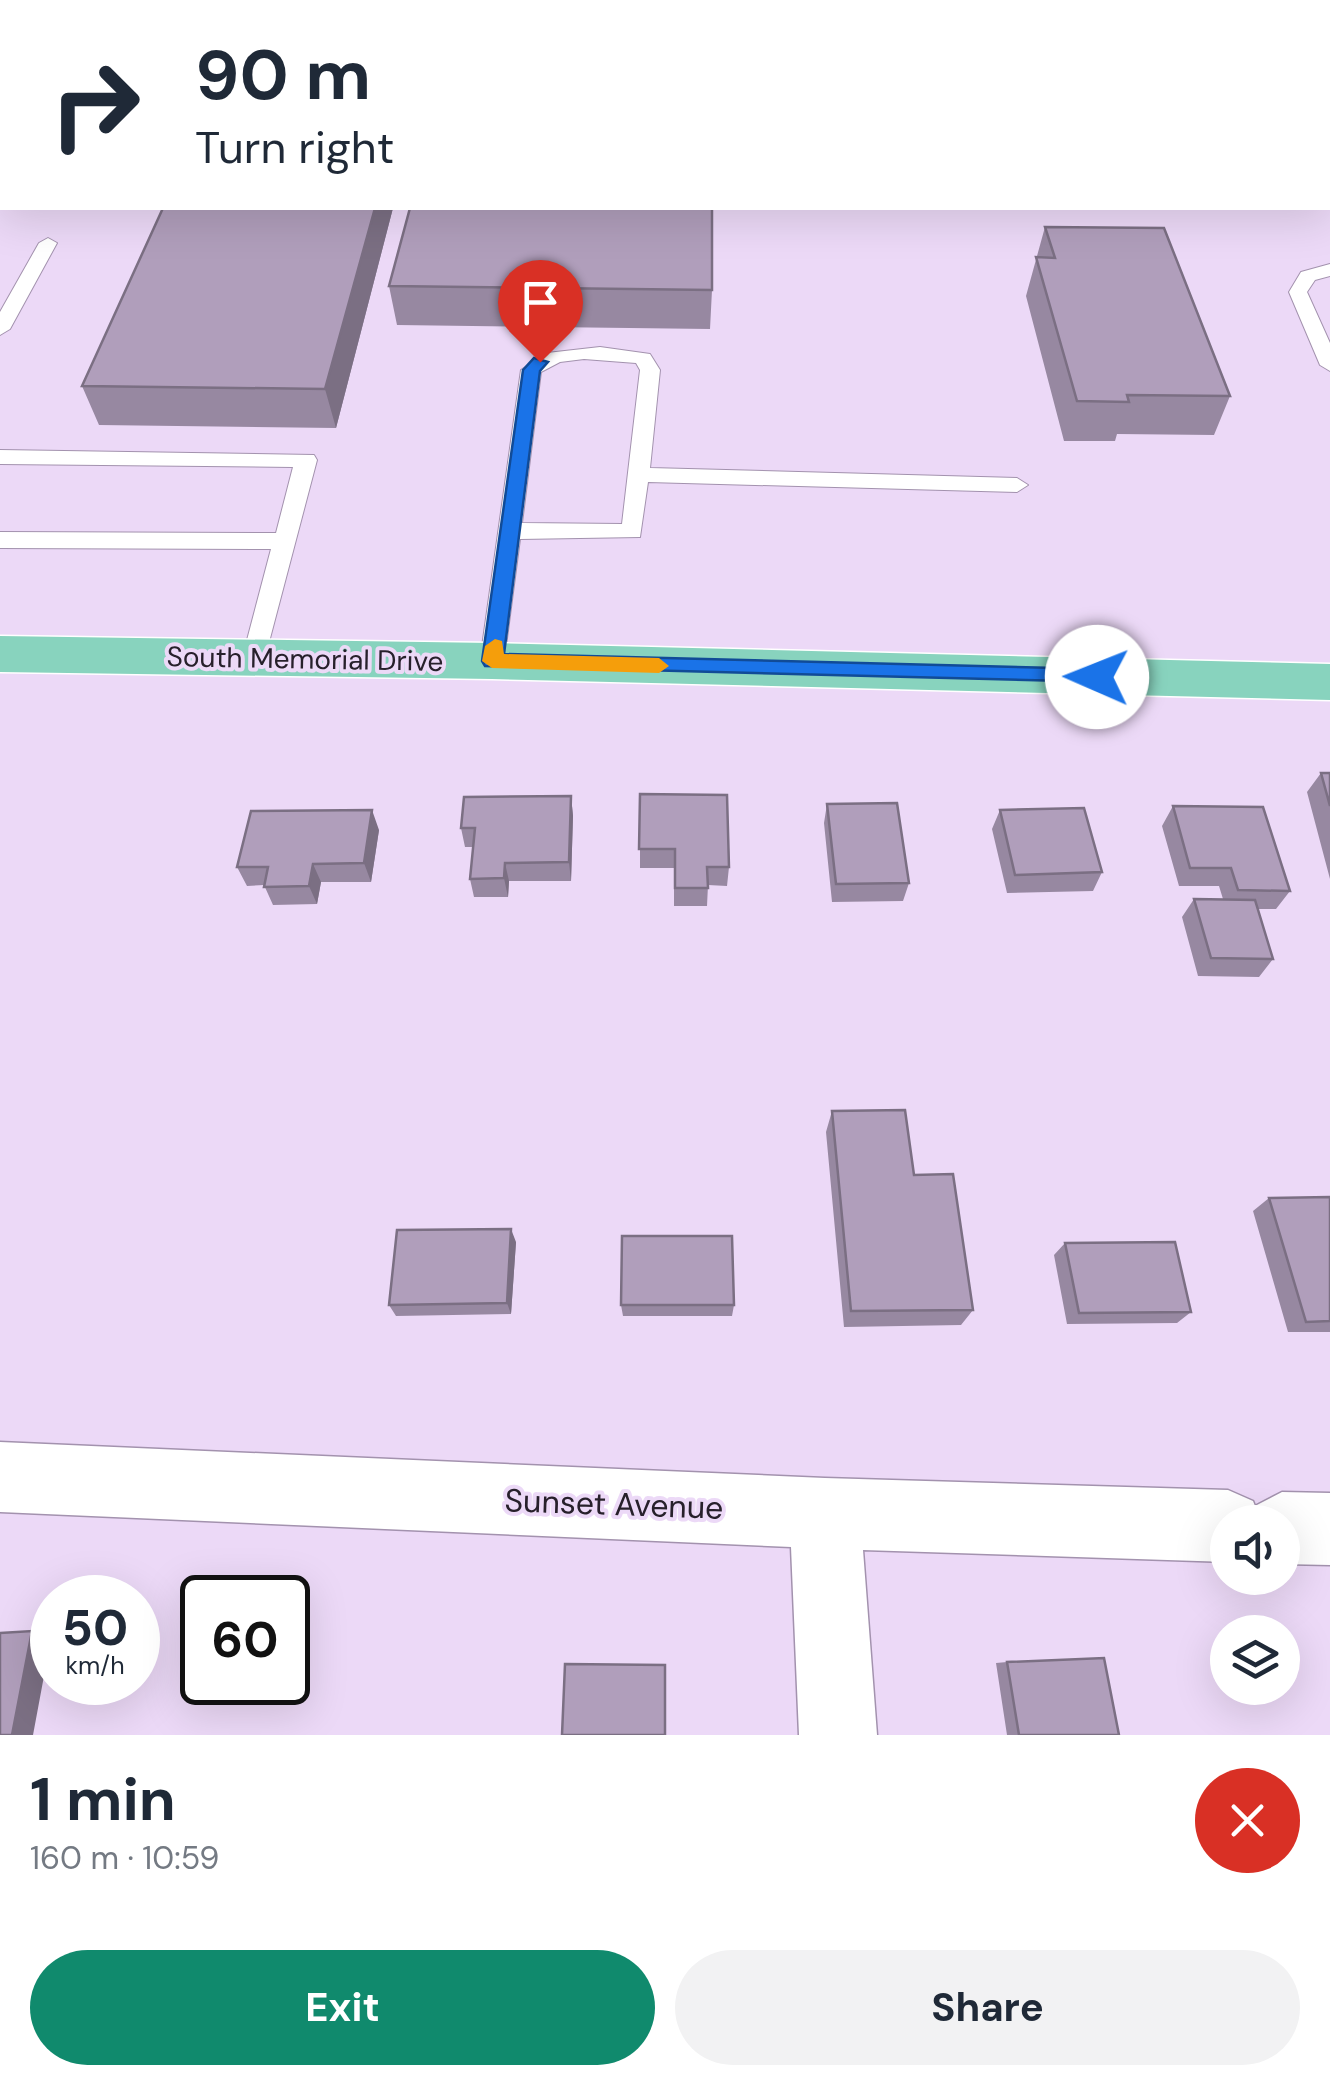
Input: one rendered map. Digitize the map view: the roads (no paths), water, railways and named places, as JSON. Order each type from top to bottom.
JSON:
[{"type":"main road","name":"South Memorial Drive","points":[[0,654],[492,661],[1330,682]]},
{"type":"street","name":"Sunset Avenue","points":[[0,1477],[1210,1525]]},
{"type":"street","points":[[825,1513],[838,1735]]},
{"type":"street","points":[[1300,1528],[1330,1529]]},
{"type":"lane","points":[[0,329],[48,243]]},
{"type":"lane","points":[[1330,270],[1308,276],[1298,292],[1330,365]]},
{"type":"lane","points":[[492,661],[532,370],[540,362],[566,355],[643,358],[650,370],[632,532],[510,531]]},
{"type":"lane","points":[[0,458],[306,460],[254,660]]},
{"type":"lane","points":[[639,475],[1017,485]]},
{"type":"lane","points":[[0,540],[286,541]]}]
